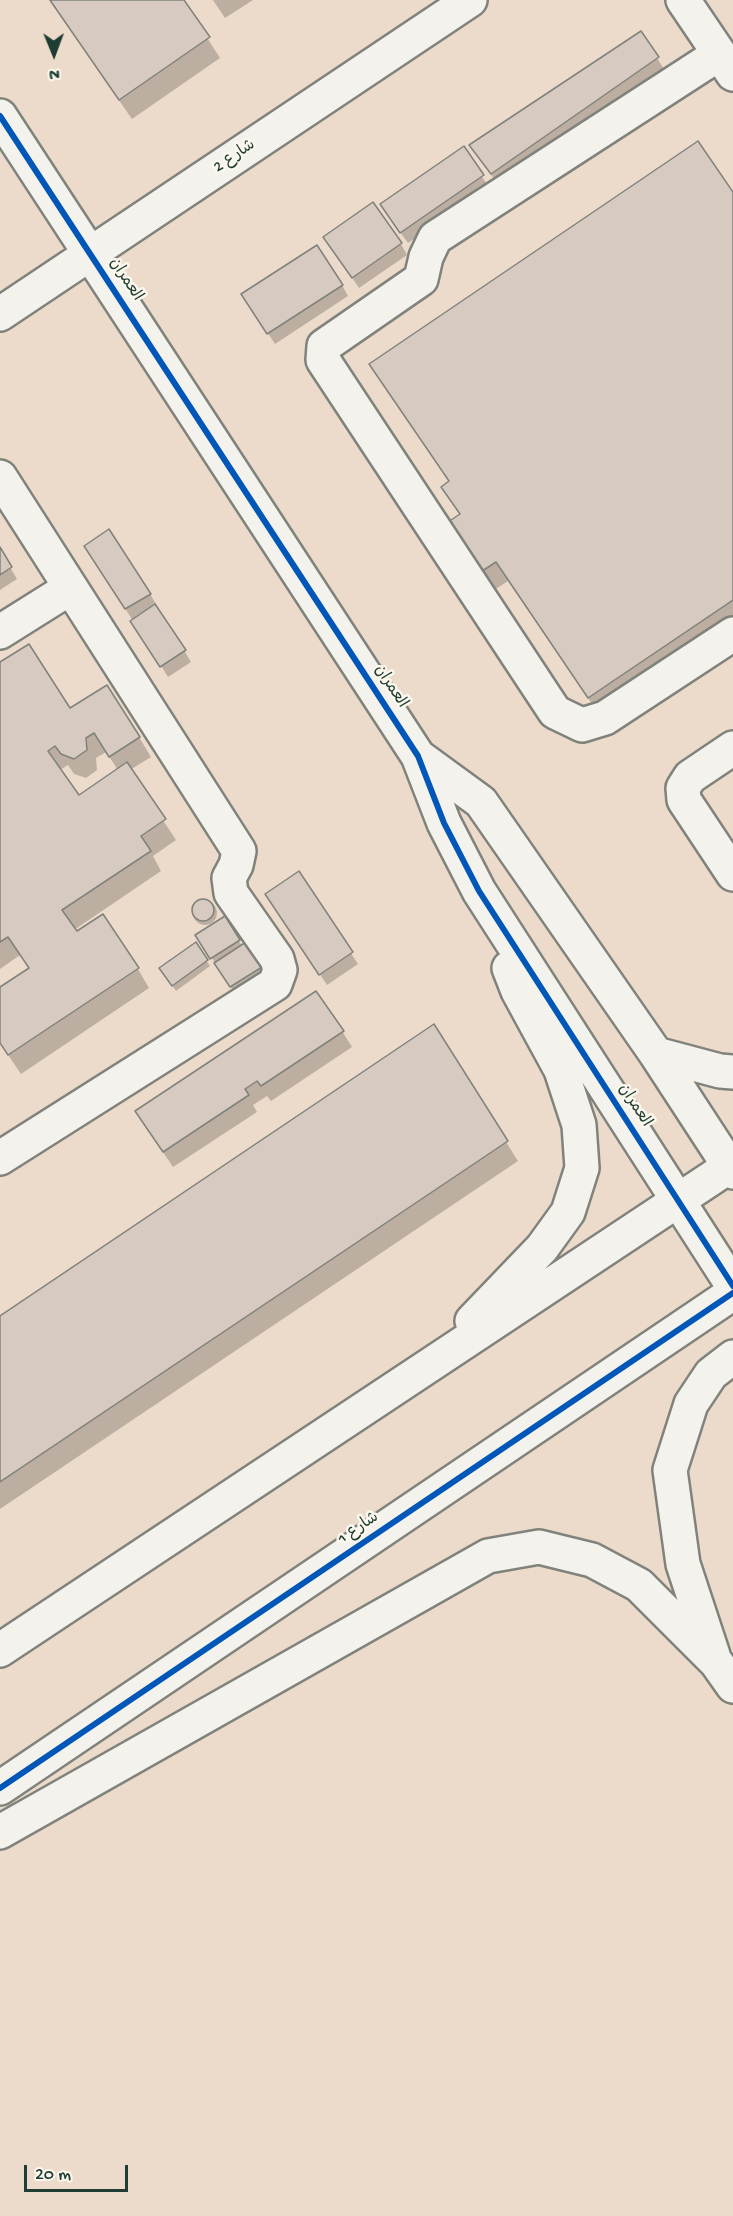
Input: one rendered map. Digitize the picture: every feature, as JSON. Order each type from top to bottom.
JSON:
[{"type":"street","name":"شارع 2","points":[[0,314],[470,0]]},
{"type":"street","points":[[683,0],[726,64],[435,238],[426,257],[421,279],[324,346],[322,360],[555,712],[582,725],[605,718],[733,634]]},
{"type":"street","name":"العمران","points":[[0,116],[92,253],[418,756],[444,823],[479,891],[733,1286]]},
{"type":"street","points":[[0,477],[239,851],[236,865],[229,878],[231,893],[277,959],[280,970],[275,984],[0,1158]]},
{"type":"street","points":[[0,632],[70,588]]},
{"type":"street","points":[[730,864],[684,800],[683,788],[690,777],[733,748]]},
{"type":"street","name":"العمران","points":[[418,756],[481,802],[732,1168]]},
{"type":"street","points":[[428,1367],[542,1248],[568,1212],[582,1168],[579,1125],[561,1070],[518,991],[479,891]]},
{"type":"street","points":[[656,1054],[720,1071],[733,1072]]},
{"type":"street","points":[[0,1650],[732,1168]]},
{"type":"street","name":"شارع 1","points":[[0,1788],[733,1293]]},
{"type":"street","points":[[724,1674],[683,1564],[670,1470],[691,1404],[711,1374],[733,1357]]},
{"type":"street","points":[[0,1832],[488,1556],[539,1546],[592,1560],[639,1585],[724,1674]]},
{"type":"shaded area","points":[[0,0],[733,0],[733,2216],[0,2216]]},
{"type":"building","points":[[50,0],[184,0],[210,37],[119,100]]},
{"type":"building","points":[[641,31],[659,57],[491,174],[469,145]]},
{"type":"building","points":[[698,141],[733,192],[733,600],[588,698],[496,562],[476,575],[442,526],[460,514],[441,487],[449,481],[369,364]]},
{"type":"building","points":[[464,146],[484,175],[400,233],[380,204]]},
{"type":"building","points":[[373,202],[402,243],[352,278],[323,237]]},
{"type":"building","points":[[317,245],[343,285],[267,334],[241,294]]},
{"type":"building","points":[[109,529],[151,594],[125,609],[84,546]]},
{"type":"building","points":[[0,547],[12,567],[0,575]]},
{"type":"building","points":[[155,604],[186,650],[160,667],[130,621]]},
{"type":"building","points":[[29,644],[70,708],[107,685],[140,737],[109,757],[94,733],[86,738],[87,750],[74,759],[61,754],[55,746],[48,751],[79,795],[127,762],[166,819],[141,836],[151,851],[62,910],[77,931],[103,914],[139,968],[8,1055],[0,1043],[0,987],[29,968],[8,937],[0,942],[0,662]]},
{"type":"building","points":[[299,871],[353,952],[319,975],[265,894]]},
{"type":"building","points":[[199,899],[207,899],[214,906],[214,914],[207,921],[199,921],[192,914],[192,906]]},
{"type":"building","points":[[225,916],[240,940],[210,959],[195,935]]},
{"type":"building","points":[[196,942],[208,960],[172,986],[159,968]]},
{"type":"building","points":[[246,942],[262,967],[230,987],[214,963]]},
{"type":"building","points":[[316,991],[344,1031],[261,1086],[257,1081],[245,1089],[249,1095],[163,1152],[135,1111]]},
{"type":"building","points":[[434,1024],[508,1141],[0,1482],[0,1316]]},
{"type":"cycle path","points":[[0,116],[418,756],[444,823],[479,891],[733,1286]]},
{"type":"cycle path","points":[[0,1788],[733,1293]]}]
